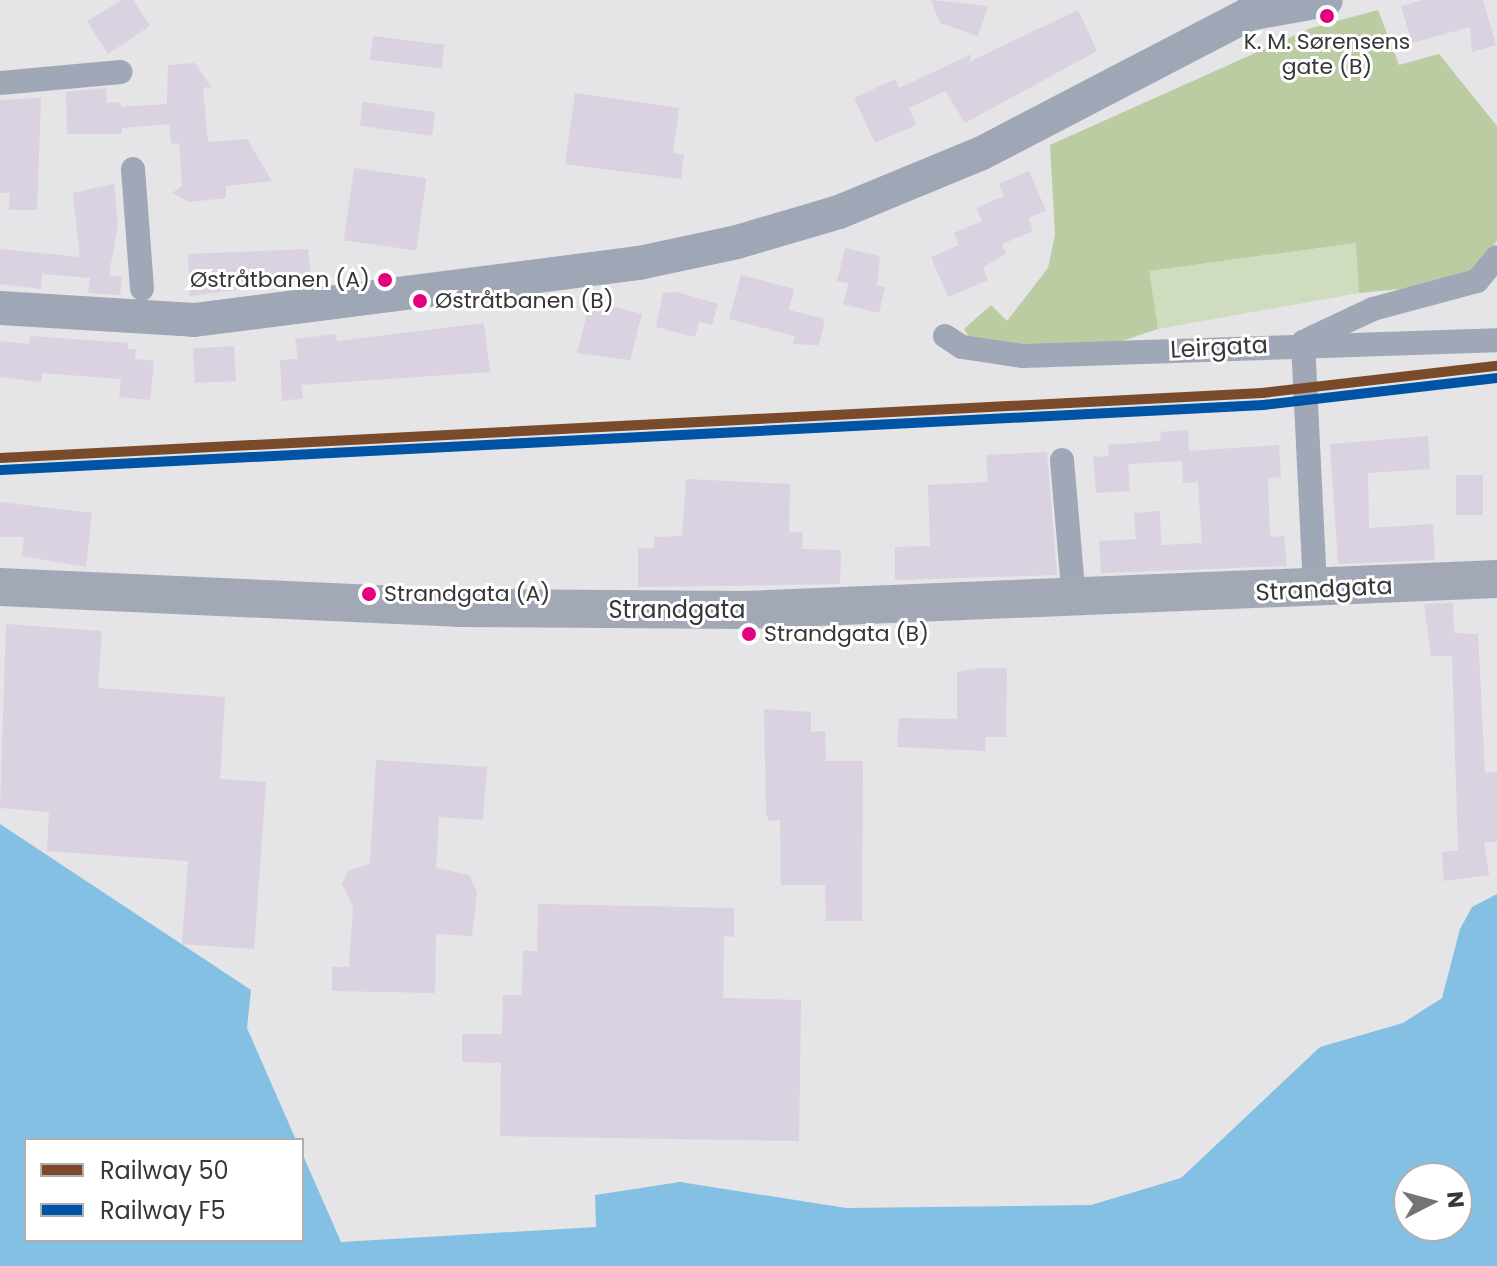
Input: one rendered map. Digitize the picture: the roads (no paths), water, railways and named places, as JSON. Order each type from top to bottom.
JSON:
[{"type":"main road","name":"Strandgata","points":[[0,587],[458,608],[746,610],[1315,590],[1497,579]]},
{"type":"street","points":[[0,308],[194,320],[639,263],[839,212],[980,154],[1099,93],[1170,73],[1311,2]]},
{"type":"street","points":[[0,83],[121,72]]},
{"type":"street","points":[[133,169],[142,289]]},
{"type":"street","points":[[1315,590],[1303,342],[1373,309],[1477,281],[1497,257]]},
{"type":"street","name":"Leirgata","points":[[945,336],[962,347],[1023,356],[1303,342],[1426,346],[1497,340]]},
{"type":"street","points":[[1062,460],[1074,599]]},
{"type":"water","points":[[0,824],[251,990],[247,1028],[295,1138],[24,1138],[24,1242],[304,1242],[304,1158],[341,1242],[596,1227],[595,1195],[680,1182],[846,1208],[1091,1205],[1181,1178],[1320,1047],[1403,1023],[1442,998],[1460,929],[1472,907],[1497,894],[1497,1266],[0,1266]]},
{"type":"rail line","name":"50","points":[[0,458],[1262,393],[1497,366]]},
{"type":"rail line","name":"F5","points":[[1,470],[1263,405],[1497,378]]},
{"type":"place","name":"K. M. Sørensens gate (B)","points":[[1327,16]]},
{"type":"place","name":"Østråtbanen (A)","points":[[385,280]]},
{"type":"place","name":"Østråtbanen (B)","points":[[420,301]]},
{"type":"place","name":"Strandgata (A)","points":[[369,594]]},
{"type":"place","name":"Strandgata (B)","points":[[749,634]]}]
